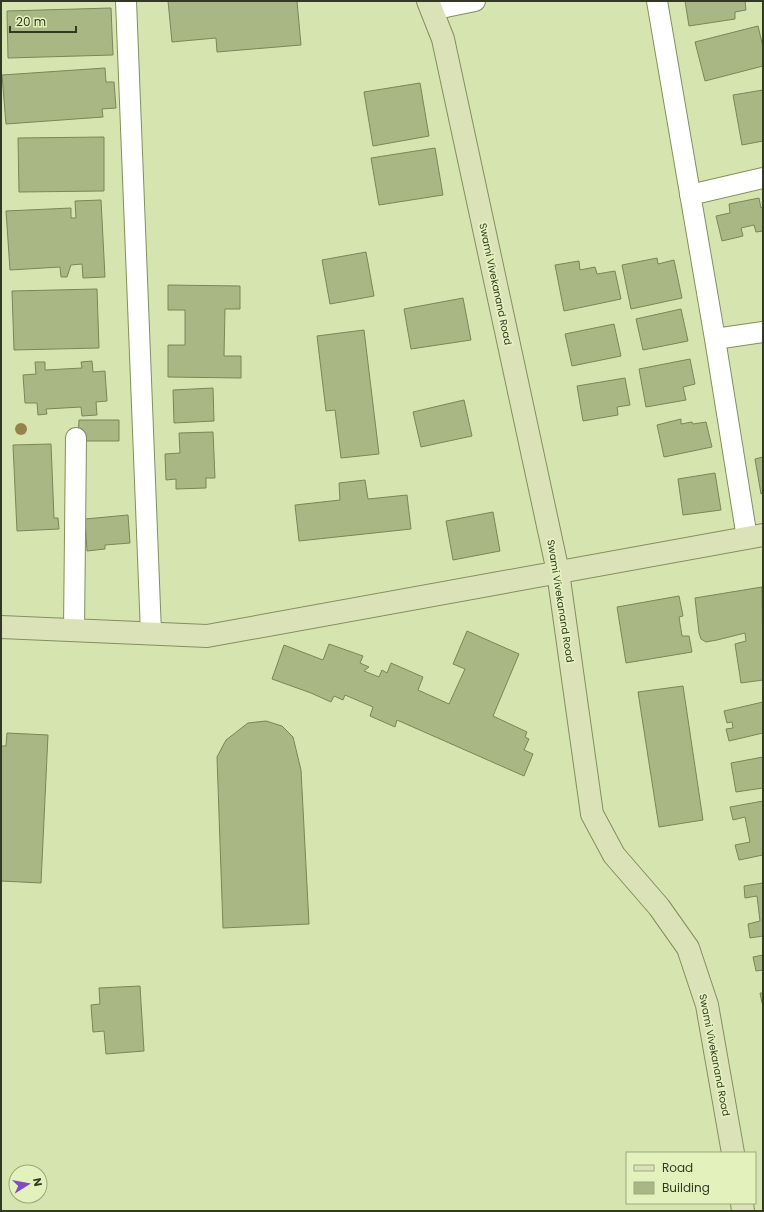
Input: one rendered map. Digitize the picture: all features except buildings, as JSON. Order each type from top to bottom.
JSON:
[{"type":"street","points":[[126,1],[150,633]]},
{"type":"street","points":[[430,6],[475,1]]},
{"type":"street","points":[[1,627],[207,636],[755,536],[715,339],[657,1]]},
{"type":"street","name":"Swami Vivekanand Road","points":[[430,6],[443,39],[558,572],[592,814],[614,855],[659,907],[688,948],[707,1005],[733,1152]]},
{"type":"street","points":[[690,195],[763,178]]},
{"type":"street","points":[[715,339],[763,332]]},
{"type":"street","points":[[74,630],[76,438]]}]
